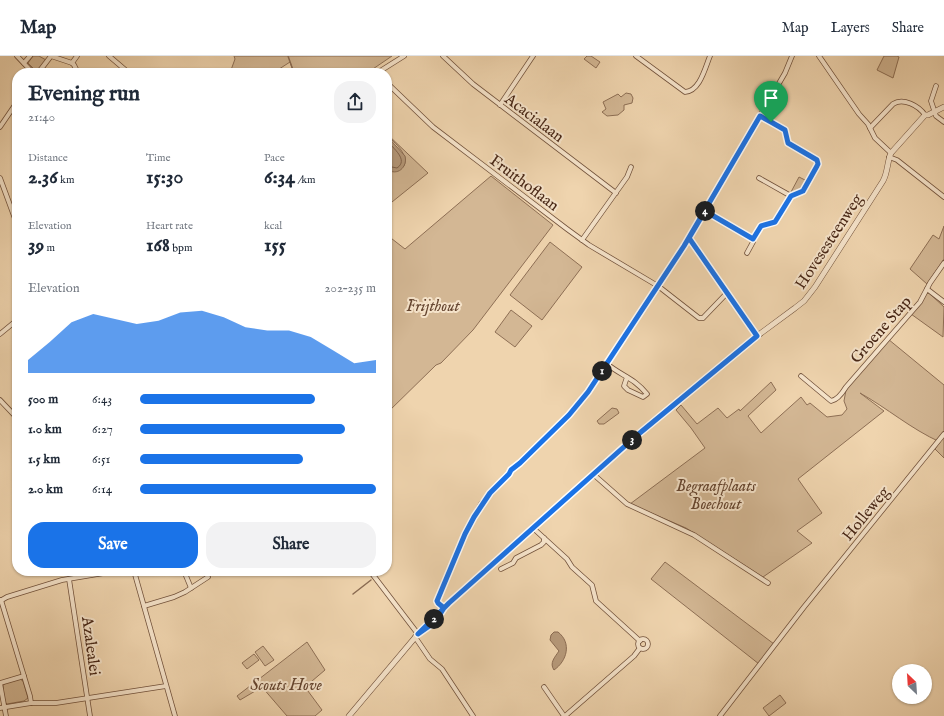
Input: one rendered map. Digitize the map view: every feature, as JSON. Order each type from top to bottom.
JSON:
[{"type":"street","points":[[17,56],[28,68]]},
{"type":"street","points":[[24,63],[30,56]]},
{"type":"street","points":[[42,68],[50,56],[72,63],[76,68]]},
{"type":"street","points":[[72,63],[77,56]]},
{"type":"street","points":[[110,56],[123,68]]},
{"type":"street","points":[[386,68],[404,56]]},
{"type":"street","name":"Acacialaan","points":[[443,56],[467,79],[616,193]]},
{"type":"street","points":[[500,105],[533,56]]},
{"type":"street","points":[[638,58],[685,92],[689,92],[696,87],[703,75],[710,56]]},
{"type":"street","points":[[443,609],[437,601],[465,534],[481,504],[511,470],[569,415],[588,392],[689,238],[785,73],[792,56]]},
{"type":"street","points":[[819,56],[870,128],[875,138],[890,155],[944,197]]},
{"type":"street","points":[[936,86],[931,101],[937,117],[944,122]]},
{"type":"street","name":"Fruithoflaan","points":[[392,88],[433,127],[582,240],[658,286],[699,318],[703,318],[727,293]]},
{"type":"street","points":[[870,128],[893,104],[898,102],[914,105],[922,110],[925,115]]},
{"type":"street","points":[[890,155],[925,115],[944,107]]},
{"type":"street","points":[[0,127],[12,109]]},
{"type":"street","points":[[747,252],[761,226],[775,222],[791,196],[803,191],[818,162],[788,143],[785,130],[760,116]]},
{"type":"street","name":"Hovesesteenweg","points":[[417,636],[438,619],[443,609],[635,437],[757,336],[795,308],[810,294],[885,177],[888,171],[890,155]]},
{"type":"street","points":[[582,240],[627,177],[631,168]]},
{"type":"street","points":[[0,178],[12,210]]},
{"type":"street","points":[[759,178],[791,196]]},
{"type":"street","points":[[705,211],[753,239]]},
{"type":"street","points":[[689,238],[757,336]]},
{"type":"street","name":"Groene Stap","points":[[801,376],[832,401],[843,392],[849,383],[920,302],[944,263]]},
{"type":"street","points":[[927,289],[944,302]]},
{"type":"street","points":[[0,334],[12,324]]},
{"type":"street","points":[[607,364],[631,378],[646,394],[642,397],[628,390],[624,386],[627,377]]},
{"type":"street","points":[[0,400],[12,413]]},
{"type":"street","name":"Holleweg","points":[[720,716],[804,607],[944,434]]},
{"type":"street","points":[[593,474],[627,504],[694,535],[768,583]]},
{"type":"street","points":[[533,528],[567,559],[572,567],[592,585],[596,601],[640,641]]},
{"type":"street","points":[[501,569],[513,563],[516,558],[542,545],[544,538]]},
{"type":"street","points":[[31,703],[1,600],[62,580],[87,576]]},
{"type":"street","points":[[135,576],[175,716]]},
{"type":"street","points":[[186,576],[191,588]]},
{"type":"street","points":[[144,606],[174,597],[191,588],[208,576]]},
{"type":"street","points":[[374,576],[417,636],[430,659],[442,669],[473,716]]},
{"type":"street","name":"Azalealei","points":[[69,579],[90,716]]},
{"type":"street","points":[[349,716],[417,636]]},
{"type":"street","points":[[640,641],[642,639],[646,640],[649,644],[645,649],[640,648]]},
{"type":"street","points":[[544,687],[564,716],[634,656],[640,648],[638,645],[640,641]]},
{"type":"street","points":[[6,716],[2,708],[0,683],[24,676]]},
{"type":"street","points":[[2,708],[31,703],[56,703],[166,686]]},
{"type":"green space","points":[[33,56],[39,56],[46,60],[40,68],[33,68],[28,63]]},
{"type":"green space","points":[[234,56],[392,56],[374,68],[292,68],[290,62],[281,68],[232,68],[235,59]]},
{"type":"green space","points":[[587,56],[591,56],[600,62],[596,68],[584,59]]},
{"type":"green space","points":[[884,56],[899,57],[893,78],[877,70]]},
{"type":"green space","points":[[626,93],[631,94],[633,98],[632,103],[624,105],[624,110],[618,115],[607,116],[602,112],[606,109],[603,102],[618,94],[621,97]]},
{"type":"green space","points":[[392,139],[428,173],[392,202],[392,170],[404,166],[405,162],[403,153]]},
{"type":"green space","name":"Frijthout","points":[[491,176],[553,225],[473,330],[441,363],[436,365],[392,408],[392,239],[405,249]]},
{"type":"green space","points":[[799,177],[807,181],[801,191],[793,193],[791,192]]},
{"type":"green space","points":[[944,226],[944,259],[927,284],[910,269],[933,235],[939,239]]},
{"type":"green space","points":[[550,242],[582,267],[542,320],[510,295]]},
{"type":"green space","points":[[929,293],[944,307],[943,337],[911,314],[926,294]]},
{"type":"green space","points":[[511,310],[532,326],[515,347],[495,332]]},
{"type":"green space","name":"Begraafplaats Boechout","points":[[888,339],[944,385],[944,458],[935,449],[940,442],[919,431],[860,393],[884,411],[798,479],[822,513],[797,531],[812,543],[763,577],[686,528],[630,504],[705,448],[676,410],[681,405],[697,424],[718,408],[727,418],[739,409],[740,411],[771,382],[776,390],[748,416],[761,433],[801,397],[807,405],[810,403],[827,417],[842,415],[847,409],[844,401],[846,390]]},
{"type":"green space","points":[[612,408],[617,409],[619,413],[604,424],[599,424],[597,421]]},
{"type":"green space","points":[[665,562],[774,644],[759,664],[651,579]]},
{"type":"green space","name":"Scouts Hove","points":[[307,642],[325,670],[305,687],[322,710],[315,716],[287,716],[262,687],[240,700],[237,696]]},
{"type":"green space","points":[[263,646],[274,660],[265,666],[255,652]]},
{"type":"green space","points":[[254,654],[259,660],[247,669],[242,663]]},
{"type":"green space","points":[[20,679],[23,681],[28,698],[24,701],[7,704],[4,701],[3,685]]},
{"type":"green space","points":[[780,695],[786,703],[769,716],[763,708]]},
{"type":"water","points":[[392,142],[405,156],[405,164],[401,170],[392,171]]},
{"type":"water","points":[[554,632],[558,632],[565,641],[566,652],[562,662],[554,670],[552,662],[559,651],[550,640],[551,635]]},
{"type":"waterway","points":[[288,56],[292,68]]},
{"type":"waterway","points":[[353,594],[371,580]]},
{"type":"route","points":[[771,122],[760,116],[684,246],[588,392],[569,415],[511,470],[481,504],[469,525],[437,601],[444,608],[436,618],[426,625],[418,634],[428,629],[438,619],[444,608],[449,603],[604,464],[757,336],[689,238],[705,211],[753,239],[761,226],[775,222],[791,196],[803,191],[818,162],[788,143],[785,130],[771,122]]}]
